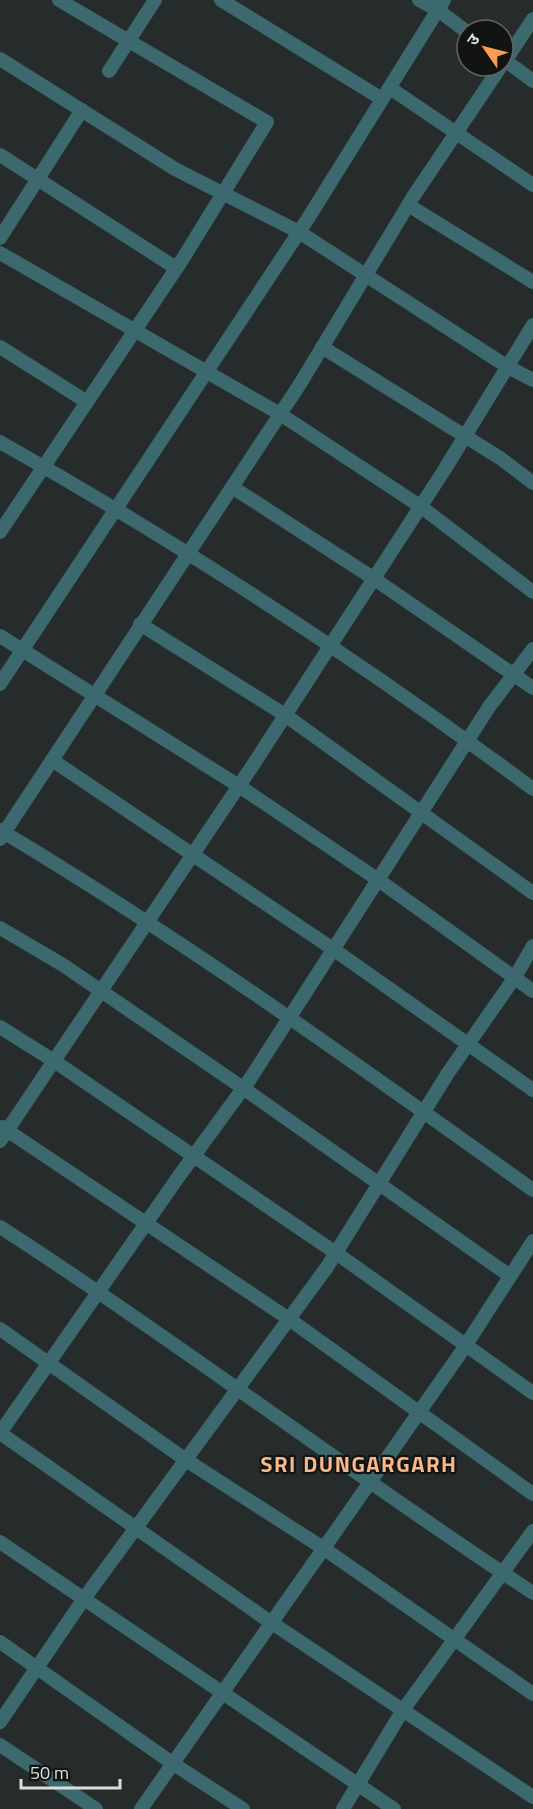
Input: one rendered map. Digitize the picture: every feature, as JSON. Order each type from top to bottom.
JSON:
[{"type":"street","points":[[0,532],[176,268],[267,122],[59,0]]},
{"type":"street","points":[[109,70],[154,0]]},
{"type":"street","points":[[221,0],[457,132],[533,185]]},
{"type":"street","points":[[419,0],[441,5],[455,20]]},
{"type":"street","points":[[0,684],[299,232],[441,5]]},
{"type":"street","points":[[515,45],[533,19]]},
{"type":"street","points":[[0,59],[175,169],[299,232],[508,367],[533,380]]},
{"type":"street","points":[[515,70],[533,81]]},
{"type":"street","points":[[492,78],[408,205],[280,414],[2,834],[147,922],[290,1017],[533,1190]]},
{"type":"street","points":[[0,238],[82,110]]},
{"type":"street","points":[[0,155],[176,268]]},
{"type":"street","points":[[408,205],[533,282]]},
{"type":"street","points":[[0,253],[280,414],[420,506],[533,592]]},
{"type":"street","points":[[533,325],[464,438],[239,786],[54,1060],[2,1132],[146,1223],[289,1319],[533,1494]]},
{"type":"street","points":[[0,347],[87,402]]},
{"type":"street","points":[[322,347],[464,438],[500,458],[533,483]]},
{"type":"street","points":[[0,442],[116,508],[330,645],[533,789]]},
{"type":"street","points":[[232,487],[373,578],[533,688]]},
{"type":"street","points":[[140,624],[285,715],[533,893]]},
{"type":"street","points":[[0,636],[239,786],[377,879],[533,991]]},
{"type":"street","points":[[533,649],[468,741],[243,1088],[0,1433],[271,1622],[533,1797]]},
{"type":"street","points":[[52,760],[333,949],[533,1090]]},
{"type":"street","points":[[0,928],[63,965],[381,1182],[510,1276]]},
{"type":"street","points":[[0,1722],[83,1600],[336,1253],[424,1112],[515,977],[533,946]]},
{"type":"street","points":[[0,1027],[54,1060],[336,1253],[533,1393]]},
{"type":"street","points":[[0,1227],[100,1292],[369,1482],[533,1593]]},
{"type":"street","points":[[141,1809],[466,1345],[533,1241]]},
{"type":"street","points":[[0,1329],[186,1460],[322,1548],[533,1694]]},
{"type":"street","points":[[344,1809],[403,1710],[533,1531]]},
{"type":"street","points":[[0,1542],[394,1809]]},
{"type":"street","points":[[0,1642],[172,1763],[243,1809]]},
{"type":"street","points":[[0,1745],[96,1809]]},
{"type":"district","name":"SRI DUNGARGARH","points":[[359,1464]]}]
